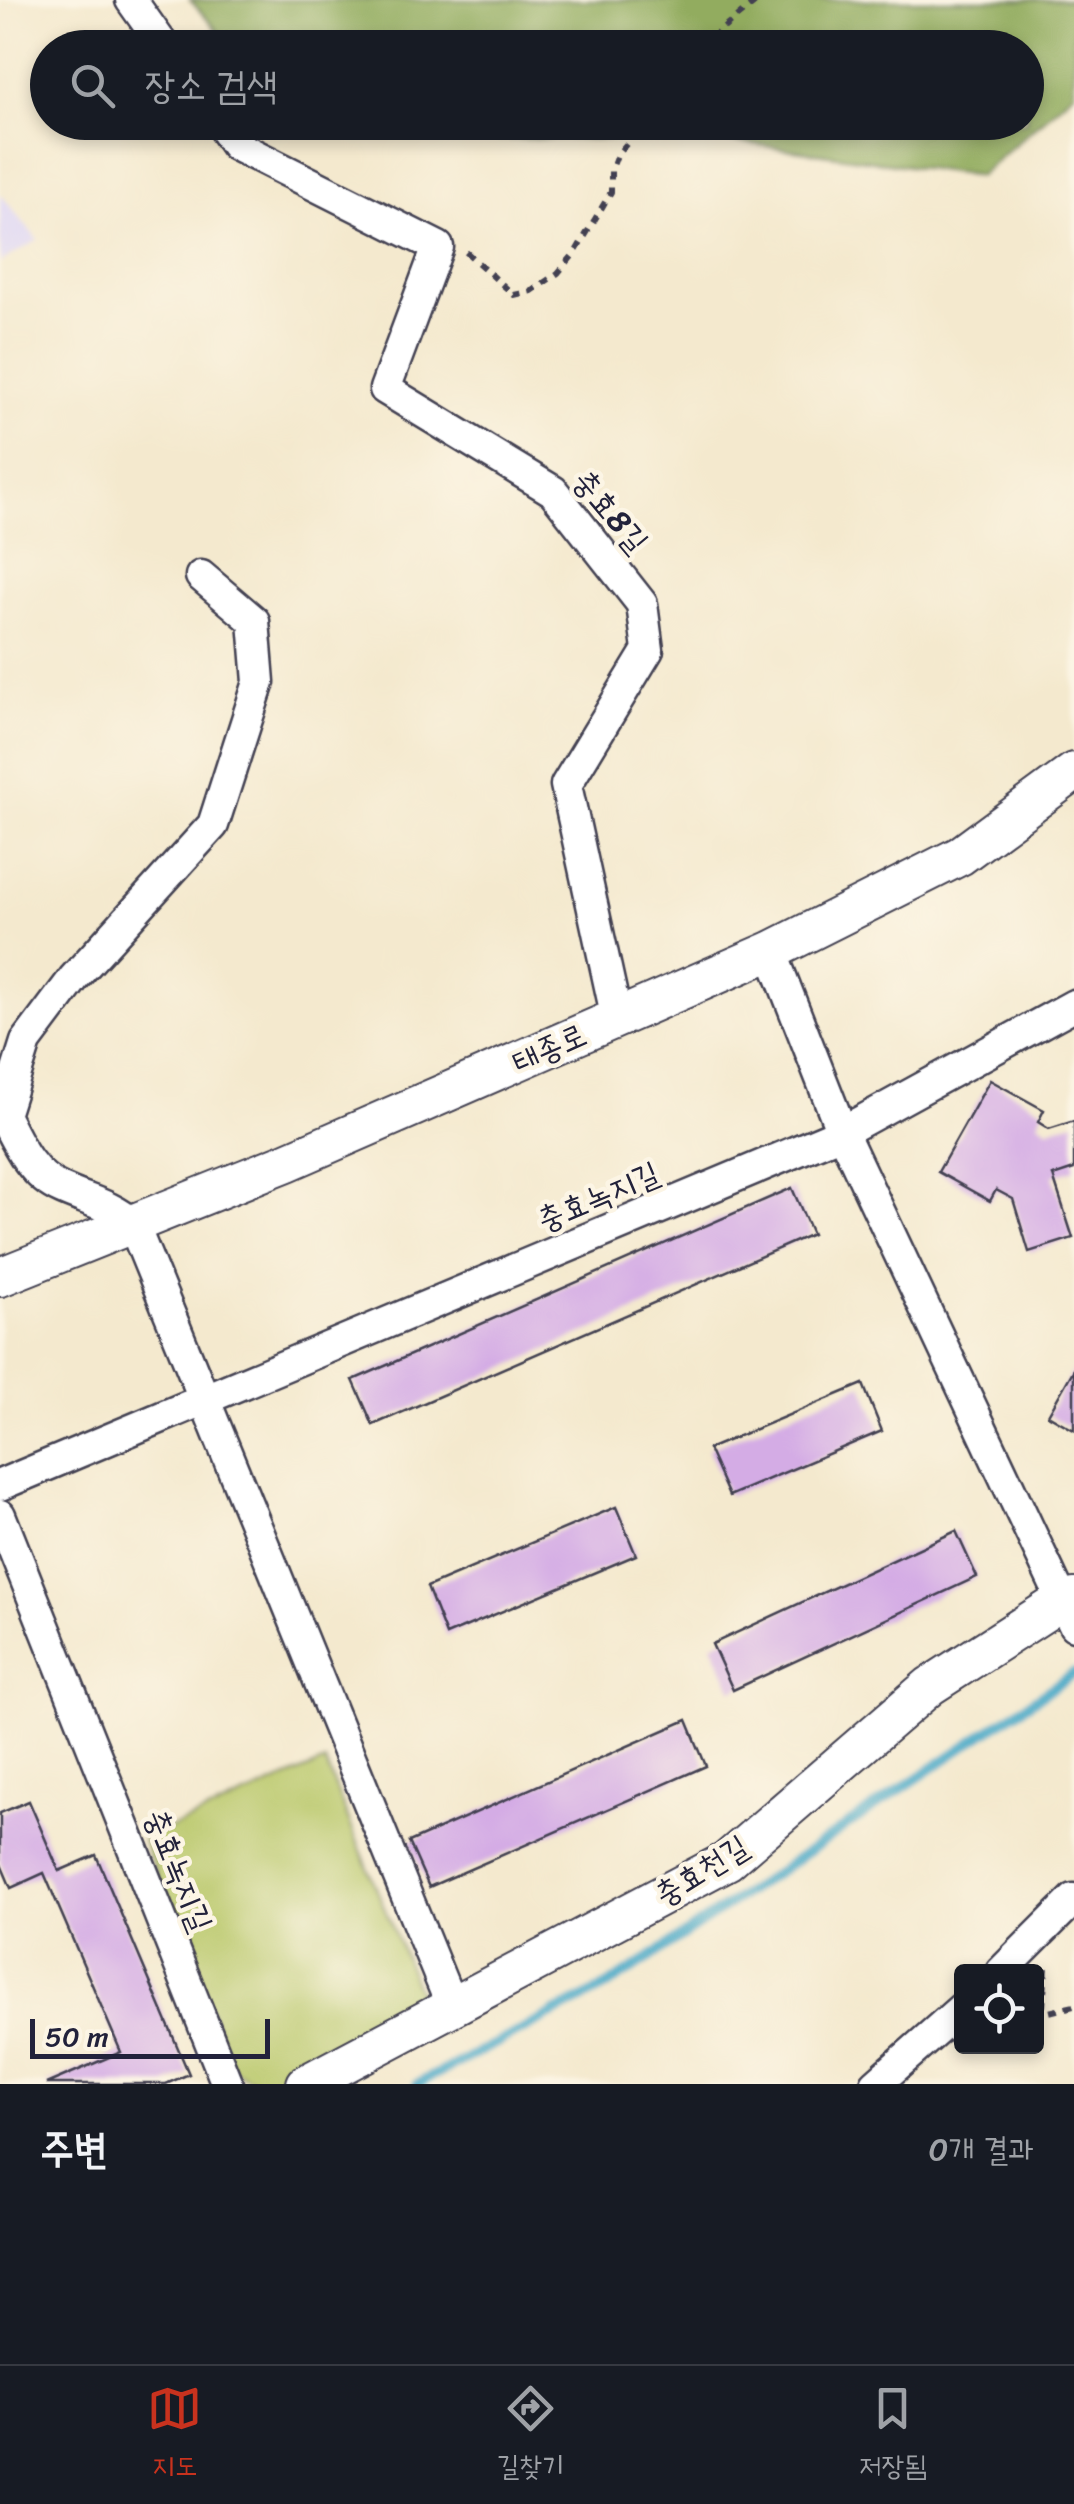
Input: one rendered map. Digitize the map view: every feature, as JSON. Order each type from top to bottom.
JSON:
[{"type":"street","points":[[131,0],[152,30]]},
{"type":"street","points":[[232,140],[438,247]]},
{"type":"street","name":"충효8길","points":[[438,247],[385,389],[554,491],[642,604],[648,650],[566,785],[617,1019]]},
{"type":"street","points":[[200,576],[254,622],[259,682],[213,825],[74,978],[26,1042],[3,1115],[27,1161],[57,1188],[112,1206],[133,1224],[452,2007]]},
{"type":"street","name":"태종로","points":[[0,1277],[771,951],[960,856],[1074,772]]},
{"type":"street","points":[[771,951],[842,1132],[1069,1608]]},
{"type":"street","name":"충효녹지길","points":[[0,1484],[842,1132],[1074,1005]]},
{"type":"street","name":"충효녹지길","points":[[0,1515],[227,2084]]},
{"type":"street","name":"충효천길","points":[[306,2084],[728,1861],[930,1686],[1069,1608]]},
{"type":"street","points":[[1009,1964],[1074,1900]]},
{"type":"street","points":[[876,2084],[954,2015]]},
{"type":"path","points":[[721,30],[758,0]]},
{"type":"path","points":[[438,247],[472,254],[514,295],[532,291],[558,273],[575,253],[610,192],[610,171],[617,155],[630,140]]},
{"type":"path","points":[[1051,1923],[1044,2007],[1049,2012],[1074,2006]]},
{"type":"shaded area","points":[[0,194],[38,240],[0,262]]},
{"type":"green space","points":[[190,0],[1074,0],[1074,92],[1044,119],[1044,30],[217,30]]},
{"type":"green space","points":[[723,140],[1020,140],[979,176]]},
{"type":"green space","points":[[325,1762],[419,1993],[410,2019],[279,2084],[259,2084],[233,2069],[143,1840]]},
{"type":"building","points":[[990,1080],[1044,1110],[1038,1122],[1049,1129],[1074,1121],[1074,1169],[1053,1176],[1073,1238],[1029,1252],[1013,1199],[996,1190],[990,1201],[938,1172]]},
{"type":"building","points":[[792,1188],[812,1234],[373,1425],[353,1380]]},
{"type":"building","points":[[1074,1369],[1074,1430],[1048,1415]]},
{"type":"building","points":[[863,1384],[882,1431],[729,1496],[708,1449]]},
{"type":"building","points":[[616,1507],[636,1555],[446,1635],[427,1587]]},
{"type":"building","points":[[956,1531],[977,1577],[733,1690],[712,1644]]},
{"type":"building","points":[[687,1720],[706,1766],[429,1887],[409,1842]]},
{"type":"building","points":[[29,1801],[59,1871],[96,1855],[189,2074],[166,2084],[46,2084],[121,2052],[44,1873],[11,1888],[0,1862],[0,1813]]},
{"type":"waterway","points":[[417,2084],[609,1985],[1074,1673]]}]
